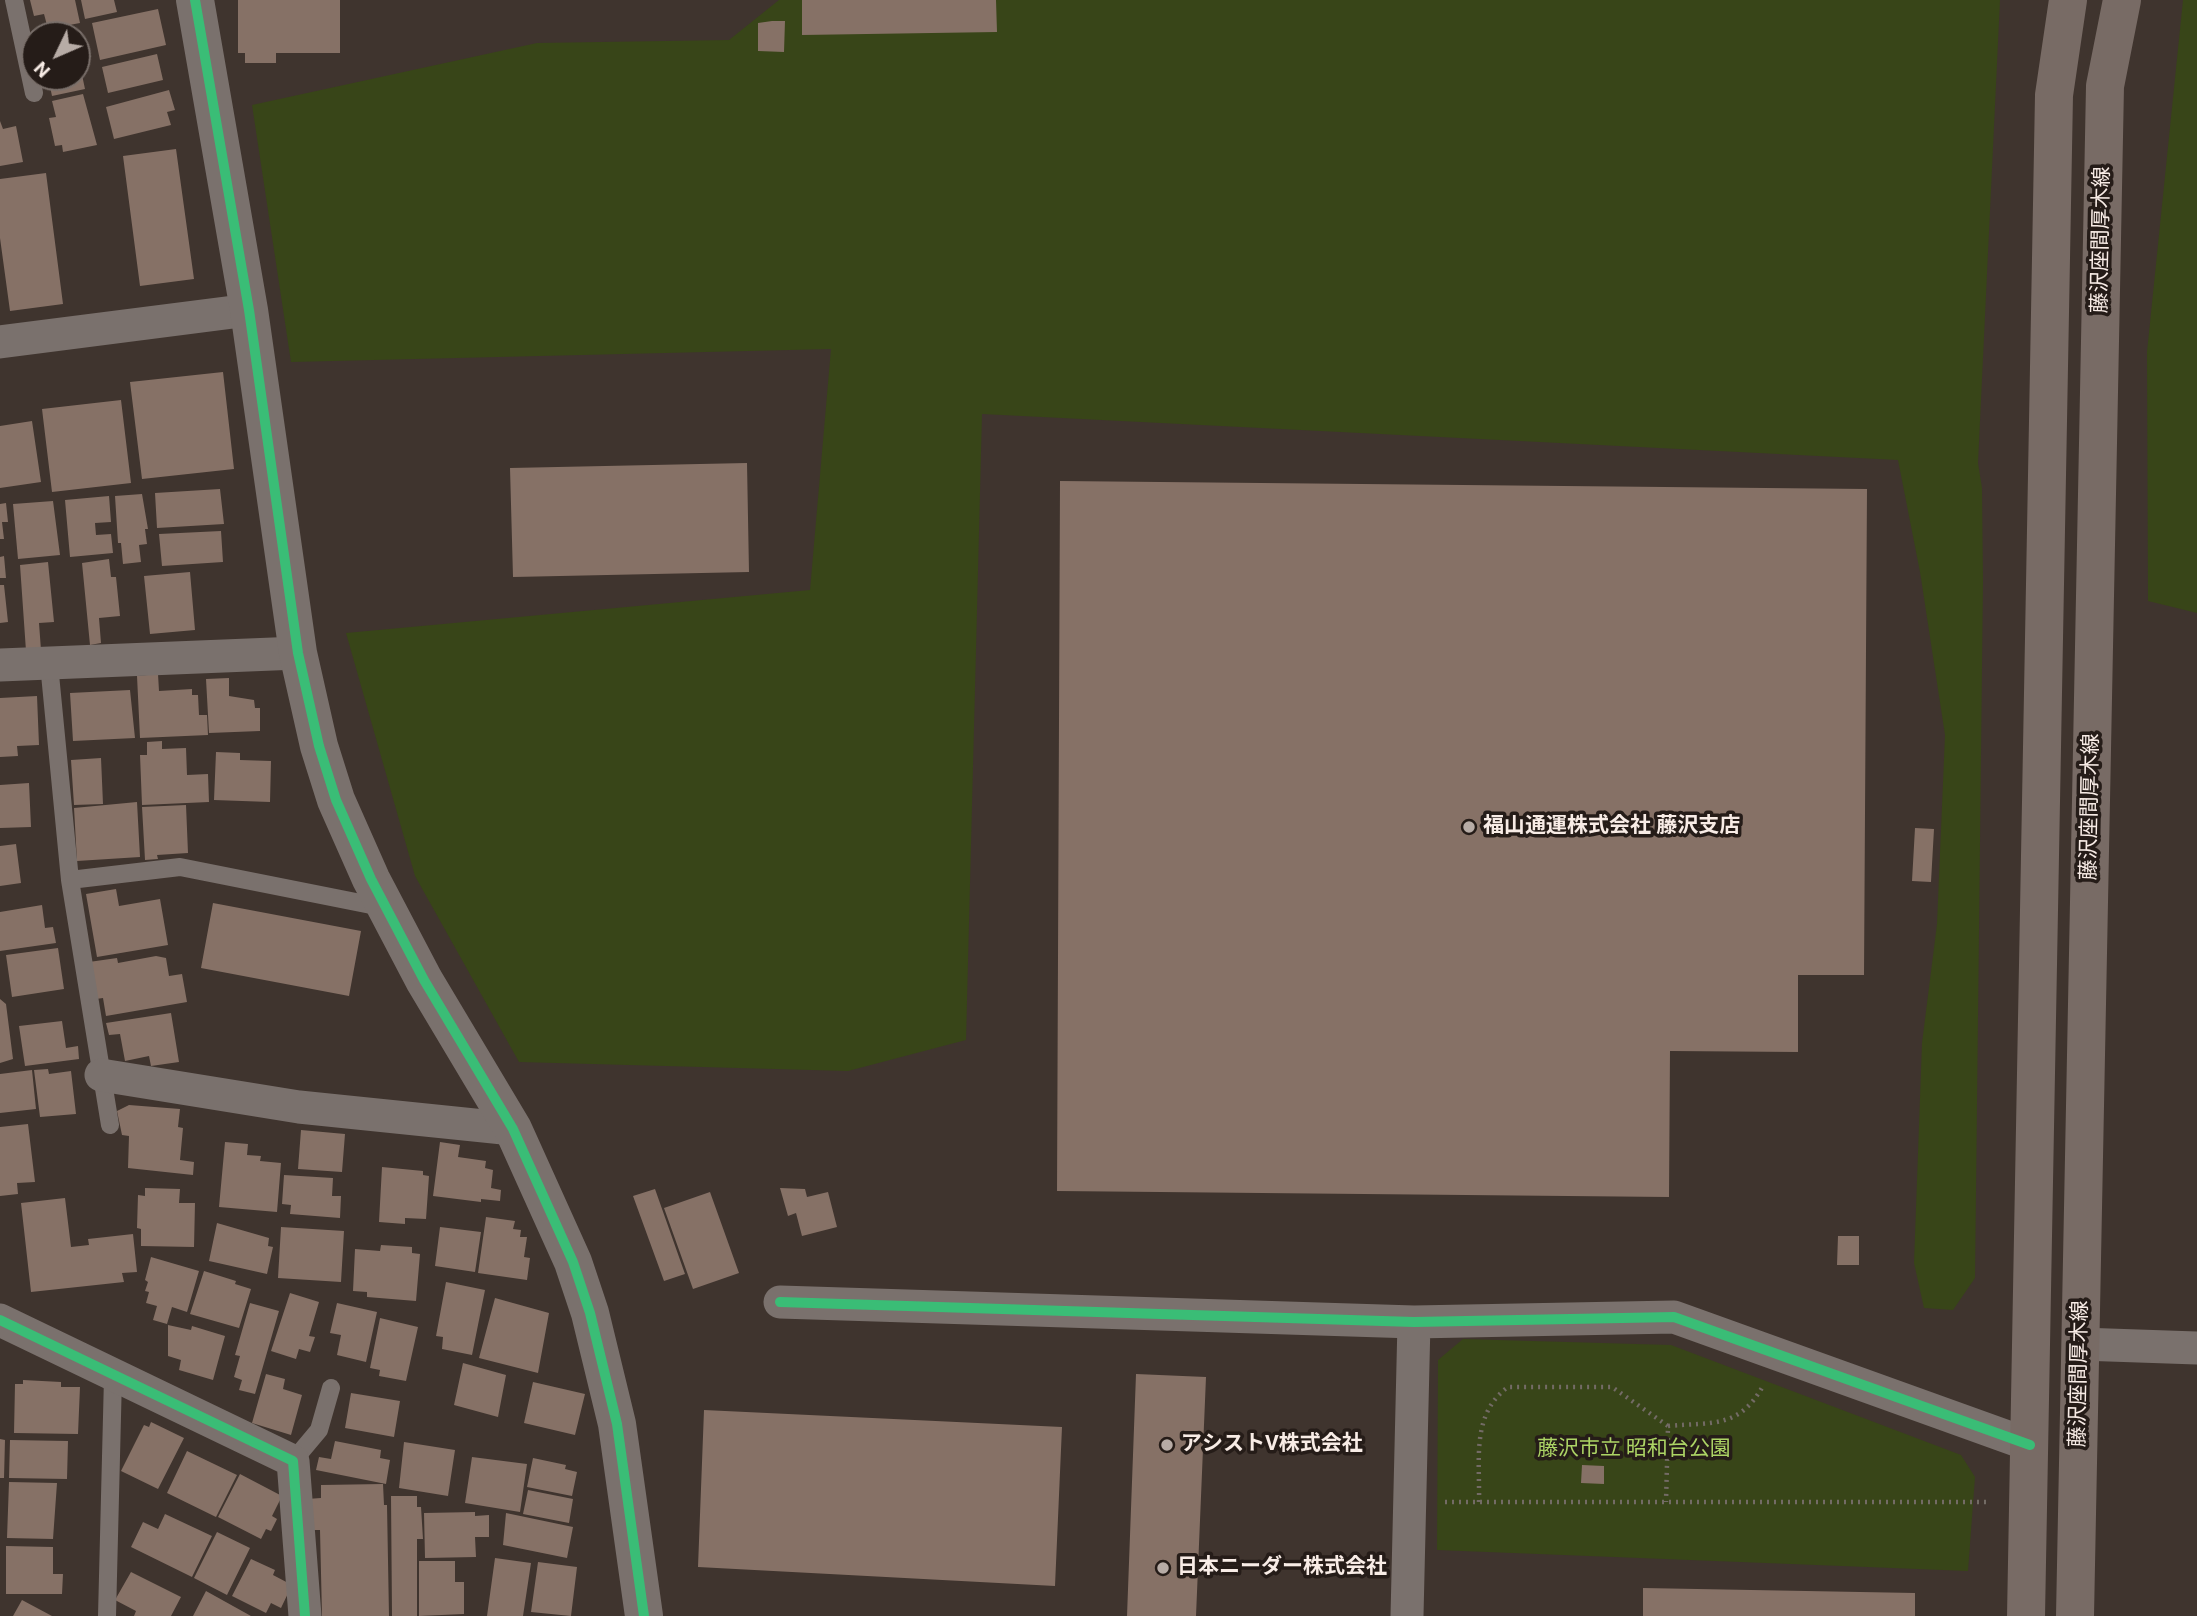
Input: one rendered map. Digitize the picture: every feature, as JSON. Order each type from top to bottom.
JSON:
[{"type":"main road","points":[[2026,1616],[2054,95],[2068,0]]},
{"type":"main road","name":"藤沢座間厚木線","points":[[2075,1616],[2105,86],[2122,0]]},
{"type":"street","points":[[195,0],[249,310],[298,653],[319,746],[336,800],[386,908],[424,980],[513,1129],[573,1262],[590,1313],[617,1424],[644,1616]]},
{"type":"street","points":[[0,342],[249,310]]},
{"type":"street","points":[[0,665],[298,653]]},
{"type":"street","points":[[102,1075],[299,1107],[513,1129]]},
{"type":"street","points":[[779,1302],[1414,1322],[1674,1317],[2030,1445]]},
{"type":"street","points":[[0,1321],[293,1461],[305,1616]]},
{"type":"street","points":[[1407,1616],[1414,1322]]},
{"type":"street","points":[[2080,1344],[2197,1348]]},
{"type":"lane","points":[[14,0],[34,93]]},
{"type":"lane","points":[[49,664],[71,880],[110,1125]]},
{"type":"lane","points":[[71,880],[180,867],[386,908]]},
{"type":"lane","points":[[107,1616],[113,1377]]},
{"type":"lane","points":[[293,1461],[319,1430],[331,1388]]},
{"type":"path","points":[[1479,1502],[1480,1431],[1486,1411],[1495,1396],[1508,1387],[1612,1387],[1668,1426],[1727,1420],[1752,1406],[1779,1355]]},
{"type":"path","points":[[1666,1502],[1668,1426]]},
{"type":"path","points":[[1408,1502],[1993,1502]]},
{"type":"green space","points":[[779,0],[2000,0],[1978,463],[1982,488],[1983,581],[1975,1278],[1953,1310],[1924,1308],[1914,1263],[1922,1043],[1937,924],[1945,735],[1920,572],[1898,460],[982,414],[966,1040],[848,1071],[519,1062],[415,876],[346,633],[810,590],[831,349],[291,362],[252,105],[537,43],[729,40]]},
{"type":"green space","points":[[2183,0],[2197,0],[2197,613],[2148,601],[2147,352]]},
{"type":"green space","name":"藤沢市立 昭和台公園","points":[[1463,1339],[1671,1345],[1961,1455],[1975,1477],[1968,1571],[1437,1550],[1438,1360]]},
{"type":"building","points":[[30,0],[75,0],[80,21],[46,21],[44,14],[34,16]]},
{"type":"building","points":[[81,0],[114,0],[117,12],[85,19]]},
{"type":"building","points":[[238,0],[340,0],[340,53],[276,53],[276,63],[245,63],[245,53],[238,53]]},
{"type":"building","points":[[802,0],[996,0],[997,32],[802,35]]},
{"type":"building","points":[[158,9],[166,45],[100,60],[92,23]]},
{"type":"building","points":[[785,21],[784,52],[758,51],[758,23]]},
{"type":"building","points":[[157,54],[163,80],[108,93],[102,67]]},
{"type":"building","points":[[169,90],[175,110],[167,112],[171,125],[114,139],[106,107]]},
{"type":"building","points":[[51,91],[76,91],[52,96]]},
{"type":"building","points":[[83,94],[97,145],[63,152],[62,145],[55,146],[49,118],[56,117],[52,101]]},
{"type":"building","points":[[0,121],[3,129],[16,126],[23,162],[0,166]]},
{"type":"building","points":[[176,149],[194,279],[140,286],[123,156]]},
{"type":"building","points":[[46,173],[63,304],[10,311],[0,238],[0,179]]},
{"type":"building","points":[[223,372],[234,469],[142,479],[130,382]]},
{"type":"building","points":[[121,400],[131,483],[52,492],[42,409]]},
{"type":"building","points":[[32,421],[41,482],[0,488],[0,426]]},
{"type":"building","points":[[747,463],[749,572],[513,577],[510,468]]},
{"type":"building","points":[[1060,481],[1867,489],[1864,975],[1798,975],[1798,1052],[1670,1051],[1669,1197],[1057,1191]]},
{"type":"building","points":[[220,489],[224,524],[157,528],[155,493]]},
{"type":"building","points":[[142,494],[148,529],[145,529],[147,544],[139,545],[141,562],[123,564],[121,543],[118,543],[115,496]]},
{"type":"building","points":[[109,496],[111,522],[95,523],[96,535],[111,534],[113,553],[70,557],[65,500]]},
{"type":"building","points":[[53,501],[60,555],[18,559],[13,504]]},
{"type":"building","points":[[6,503],[8,522],[2,522],[4,539],[0,539],[0,504]]},
{"type":"building","points":[[221,531],[223,562],[162,566],[159,534]]},
{"type":"building","points":[[4,556],[6,578],[0,578],[0,557]]},
{"type":"building","points":[[109,559],[111,577],[116,577],[120,616],[99,618],[101,643],[90,645],[82,563]]},
{"type":"building","points":[[48,562],[54,622],[39,623],[41,650],[26,651],[20,565]]},
{"type":"building","points":[[190,572],[195,630],[150,634],[144,576]]},
{"type":"building","points":[[0,585],[4,585],[8,622],[0,623]]},
{"type":"building","points":[[158,674],[159,691],[192,689],[192,695],[198,695],[199,715],[207,715],[208,735],[140,738],[137,676]]},
{"type":"building","points":[[229,678],[229,696],[254,700],[255,708],[260,708],[260,731],[209,733],[206,679]]},
{"type":"building","points":[[130,690],[135,738],[73,741],[70,693]]},
{"type":"building","points":[[37,696],[39,745],[17,746],[18,756],[0,757],[0,698]]},
{"type":"building","points":[[162,741],[162,749],[186,748],[187,775],[208,774],[209,802],[142,805],[140,755],[147,755],[147,742]]},
{"type":"building","points":[[216,752],[240,753],[240,760],[271,761],[270,802],[214,800]]},
{"type":"building","points":[[101,758],[103,804],[74,805],[71,760]]},
{"type":"building","points":[[29,783],[31,827],[0,828],[0,785]]},
{"type":"building","points":[[137,802],[140,857],[77,861],[74,808]]},
{"type":"building","points":[[186,805],[188,853],[157,855],[158,859],[145,860],[142,807]]},
{"type":"building","points":[[1915,828],[1934,829],[1931,882],[1912,881]]},
{"type":"building","points":[[16,844],[21,883],[0,886],[0,846]]},
{"type":"building","points":[[116,889],[119,906],[160,899],[168,945],[97,957],[86,894]]},
{"type":"building","points":[[213,903],[361,931],[349,996],[201,968]]},
{"type":"building","points":[[42,905],[45,928],[53,927],[56,943],[0,951],[0,912]]},
{"type":"building","points":[[58,948],[64,989],[12,997],[6,955]]},
{"type":"building","points":[[156,956],[166,958],[169,976],[182,974],[187,1002],[106,1016],[103,998],[96,999],[89,962],[117,958],[118,963]]},
{"type":"building","points":[[0,999],[6,1004],[13,1059],[0,1063]]},
{"type":"building","points":[[171,1013],[179,1062],[151,1066],[149,1056],[125,1061],[120,1034],[109,1035],[106,1023]]},
{"type":"building","points":[[62,1021],[66,1048],[78,1046],[79,1059],[25,1066],[19,1026]]},
{"type":"building","points":[[48,1069],[49,1074],[71,1071],[76,1114],[40,1117],[34,1070]]},
{"type":"building","points":[[32,1070],[36,1109],[0,1113],[0,1074]]},
{"type":"building","points":[[129,1105],[180,1109],[178,1127],[183,1128],[180,1160],[194,1162],[193,1175],[128,1168],[129,1136],[122,1135],[117,1111]]},
{"type":"building","points":[[28,1124],[35,1182],[17,1183],[18,1194],[0,1196],[0,1127]]},
{"type":"building","points":[[301,1130],[345,1134],[342,1172],[298,1169]]},
{"type":"building","points":[[225,1142],[248,1144],[247,1155],[261,1156],[260,1161],[281,1163],[277,1212],[219,1207]]},
{"type":"building","points":[[440,1142],[460,1145],[458,1157],[486,1161],[485,1168],[493,1170],[491,1188],[501,1190],[500,1201],[481,1199],[481,1202],[433,1196]]},
{"type":"building","points":[[382,1167],[423,1171],[423,1175],[429,1176],[426,1219],[405,1218],[405,1224],[379,1222]]},
{"type":"building","points":[[284,1175],[333,1178],[332,1196],[341,1196],[340,1218],[290,1214],[291,1205],[282,1204]]},
{"type":"building","points":[[145,1188],[180,1189],[179,1203],[195,1203],[194,1247],[141,1246],[141,1229],[137,1228],[138,1195],[145,1196]]},
{"type":"building","points":[[780,1188],[805,1189],[807,1197],[828,1192],[837,1227],[802,1236],[796,1213],[788,1216]]},
{"type":"building","points":[[655,1189],[685,1274],[664,1281],[633,1196]]},
{"type":"building","points":[[710,1192],[739,1273],[693,1289],[664,1208]]},
{"type":"building","points":[[65,1198],[71,1247],[89,1245],[88,1239],[133,1234],[137,1272],[122,1273],[124,1282],[31,1292],[21,1203]]},
{"type":"building","points":[[486,1217],[515,1221],[513,1229],[521,1230],[520,1237],[527,1237],[524,1257],[530,1258],[527,1280],[478,1273]]},
{"type":"building","points":[[217,1223],[269,1238],[268,1246],[273,1247],[267,1274],[209,1261]]},
{"type":"building","points":[[281,1227],[344,1231],[341,1282],[278,1278]]},
{"type":"building","points":[[440,1227],[481,1232],[475,1272],[435,1266]]},
{"type":"building","points":[[1838,1236],[1859,1236],[1859,1265],[1837,1265]]},
{"type":"building","points":[[381,1245],[412,1247],[412,1253],[420,1254],[416,1301],[367,1297],[367,1292],[353,1291],[355,1249],[380,1251]]},
{"type":"building","points":[[151,1257],[199,1271],[187,1312],[172,1307],[167,1324],[153,1320],[157,1306],[146,1303],[149,1292],[145,1291],[148,1282],[145,1280]]},
{"type":"building","points":[[204,1271],[236,1281],[235,1284],[251,1289],[239,1328],[190,1314]]},
{"type":"building","points":[[446,1282],[485,1290],[472,1355],[442,1349],[443,1337],[436,1336]]},
{"type":"building","points":[[290,1293],[319,1302],[309,1336],[315,1337],[310,1352],[299,1349],[296,1359],[271,1351]]},
{"type":"building","points":[[495,1298],[549,1313],[538,1373],[479,1358]]},
{"type":"building","points":[[250,1303],[279,1311],[255,1394],[239,1390],[242,1380],[234,1377],[240,1356],[235,1355]]},
{"type":"building","points":[[337,1303],[377,1312],[366,1362],[337,1355],[341,1335],[330,1333]]},
{"type":"building","points":[[380,1318],[418,1327],[406,1381],[379,1376],[380,1370],[370,1368]]},
{"type":"building","points":[[168,1325],[191,1330],[192,1326],[225,1336],[213,1380],[179,1370],[181,1360],[168,1356]]},
{"type":"building","points":[[463,1363],[506,1375],[498,1417],[454,1405]]},
{"type":"building","points":[[266,1374],[285,1379],[283,1389],[302,1395],[291,1435],[252,1423]]},
{"type":"building","points":[[1136,1374],[1206,1377],[1196,1616],[1127,1616]]},
{"type":"building","points":[[23,1380],[61,1382],[61,1387],[80,1387],[78,1434],[14,1433],[15,1384],[23,1384]]},
{"type":"building","points":[[533,1382],[585,1394],[575,1435],[524,1423]]},
{"type":"building","points":[[351,1393],[400,1401],[394,1437],[345,1428]]},
{"type":"building","points":[[704,1410],[1062,1427],[1055,1586],[698,1567]]},
{"type":"building","points":[[151,1422],[184,1438],[158,1489],[121,1471],[144,1425],[149,1427]]},
{"type":"building","points":[[0,1439],[5,1440],[4,1478],[0,1478]]},
{"type":"building","points":[[10,1440],[68,1441],[67,1479],[9,1478]]},
{"type":"building","points":[[335,1441],[381,1450],[380,1458],[390,1460],[386,1484],[316,1470],[319,1457],[331,1459]]},
{"type":"building","points":[[404,1442],[455,1450],[448,1496],[399,1488]]},
{"type":"building","points":[[187,1451],[237,1475],[216,1517],[167,1493]]},
{"type":"building","points":[[472,1457],[527,1464],[520,1512],[465,1503]]},
{"type":"building","points":[[533,1458],[566,1465],[565,1469],[577,1472],[572,1496],[527,1487]]},
{"type":"building","points":[[1582,1465],[1604,1466],[1604,1484],[1581,1483]]},
{"type":"building","points":[[240,1474],[282,1496],[272,1516],[277,1519],[271,1531],[266,1529],[261,1539],[218,1517]]},
{"type":"building","points":[[9,1482],[57,1483],[53,1539],[7,1538]]},
{"type":"building","points":[[383,1484],[384,1505],[387,1505],[389,1616],[322,1616],[320,1530],[308,1530],[307,1499],[321,1498],[321,1485]]},
{"type":"building","points":[[528,1490],[573,1499],[569,1523],[523,1514]]},
{"type":"building","points":[[391,1496],[417,1496],[417,1507],[421,1507],[423,1539],[417,1539],[417,1616],[392,1616]]},
{"type":"building","points":[[475,1512],[475,1516],[489,1515],[489,1537],[475,1537],[476,1557],[425,1558],[424,1513]]},
{"type":"building","points":[[506,1513],[573,1527],[567,1558],[503,1545]]},
{"type":"building","points":[[165,1514],[212,1536],[192,1577],[131,1547],[143,1522],[158,1529]]},
{"type":"building","points":[[217,1532],[250,1548],[227,1595],[194,1578]]},
{"type":"building","points":[[6,1546],[53,1547],[53,1574],[63,1574],[62,1594],[6,1594]]},
{"type":"building","points":[[495,1558],[531,1563],[523,1616],[487,1616]]},
{"type":"building","points":[[251,1559],[275,1570],[273,1575],[292,1585],[281,1608],[271,1603],[266,1613],[232,1596]]},
{"type":"building","points":[[419,1561],[455,1561],[455,1582],[464,1582],[464,1614],[419,1616]]},
{"type":"building","points":[[538,1562],[577,1567],[571,1616],[531,1612]]},
{"type":"building","points":[[131,1572],[181,1597],[171,1616],[134,1616],[136,1611],[115,1600]]},
{"type":"building","points":[[1643,1588],[1915,1593],[1915,1616],[1643,1616]]},
{"type":"building","points":[[206,1591],[251,1616],[193,1616]]},
{"type":"building","points":[[22,1600],[52,1616],[13,1616]]},
{"type":"cycle path","points":[[195,0],[249,310],[298,653],[319,746],[336,800],[371,879],[424,980],[513,1129],[573,1262],[590,1313],[617,1424],[644,1616]]},
{"type":"cycle path","points":[[780,1302],[1414,1322],[1674,1317],[2030,1445]]},
{"type":"cycle path","points":[[0,1320],[293,1461],[305,1616]]},
{"type":"place","name":"福山通運株式会社 藤沢支店","points":[[1469,827]]},
{"type":"place","name":"アシストV株式会社","points":[[1167,1445]]},
{"type":"place","name":"日本ニーダー株式会社","points":[[1163,1568]]}]
